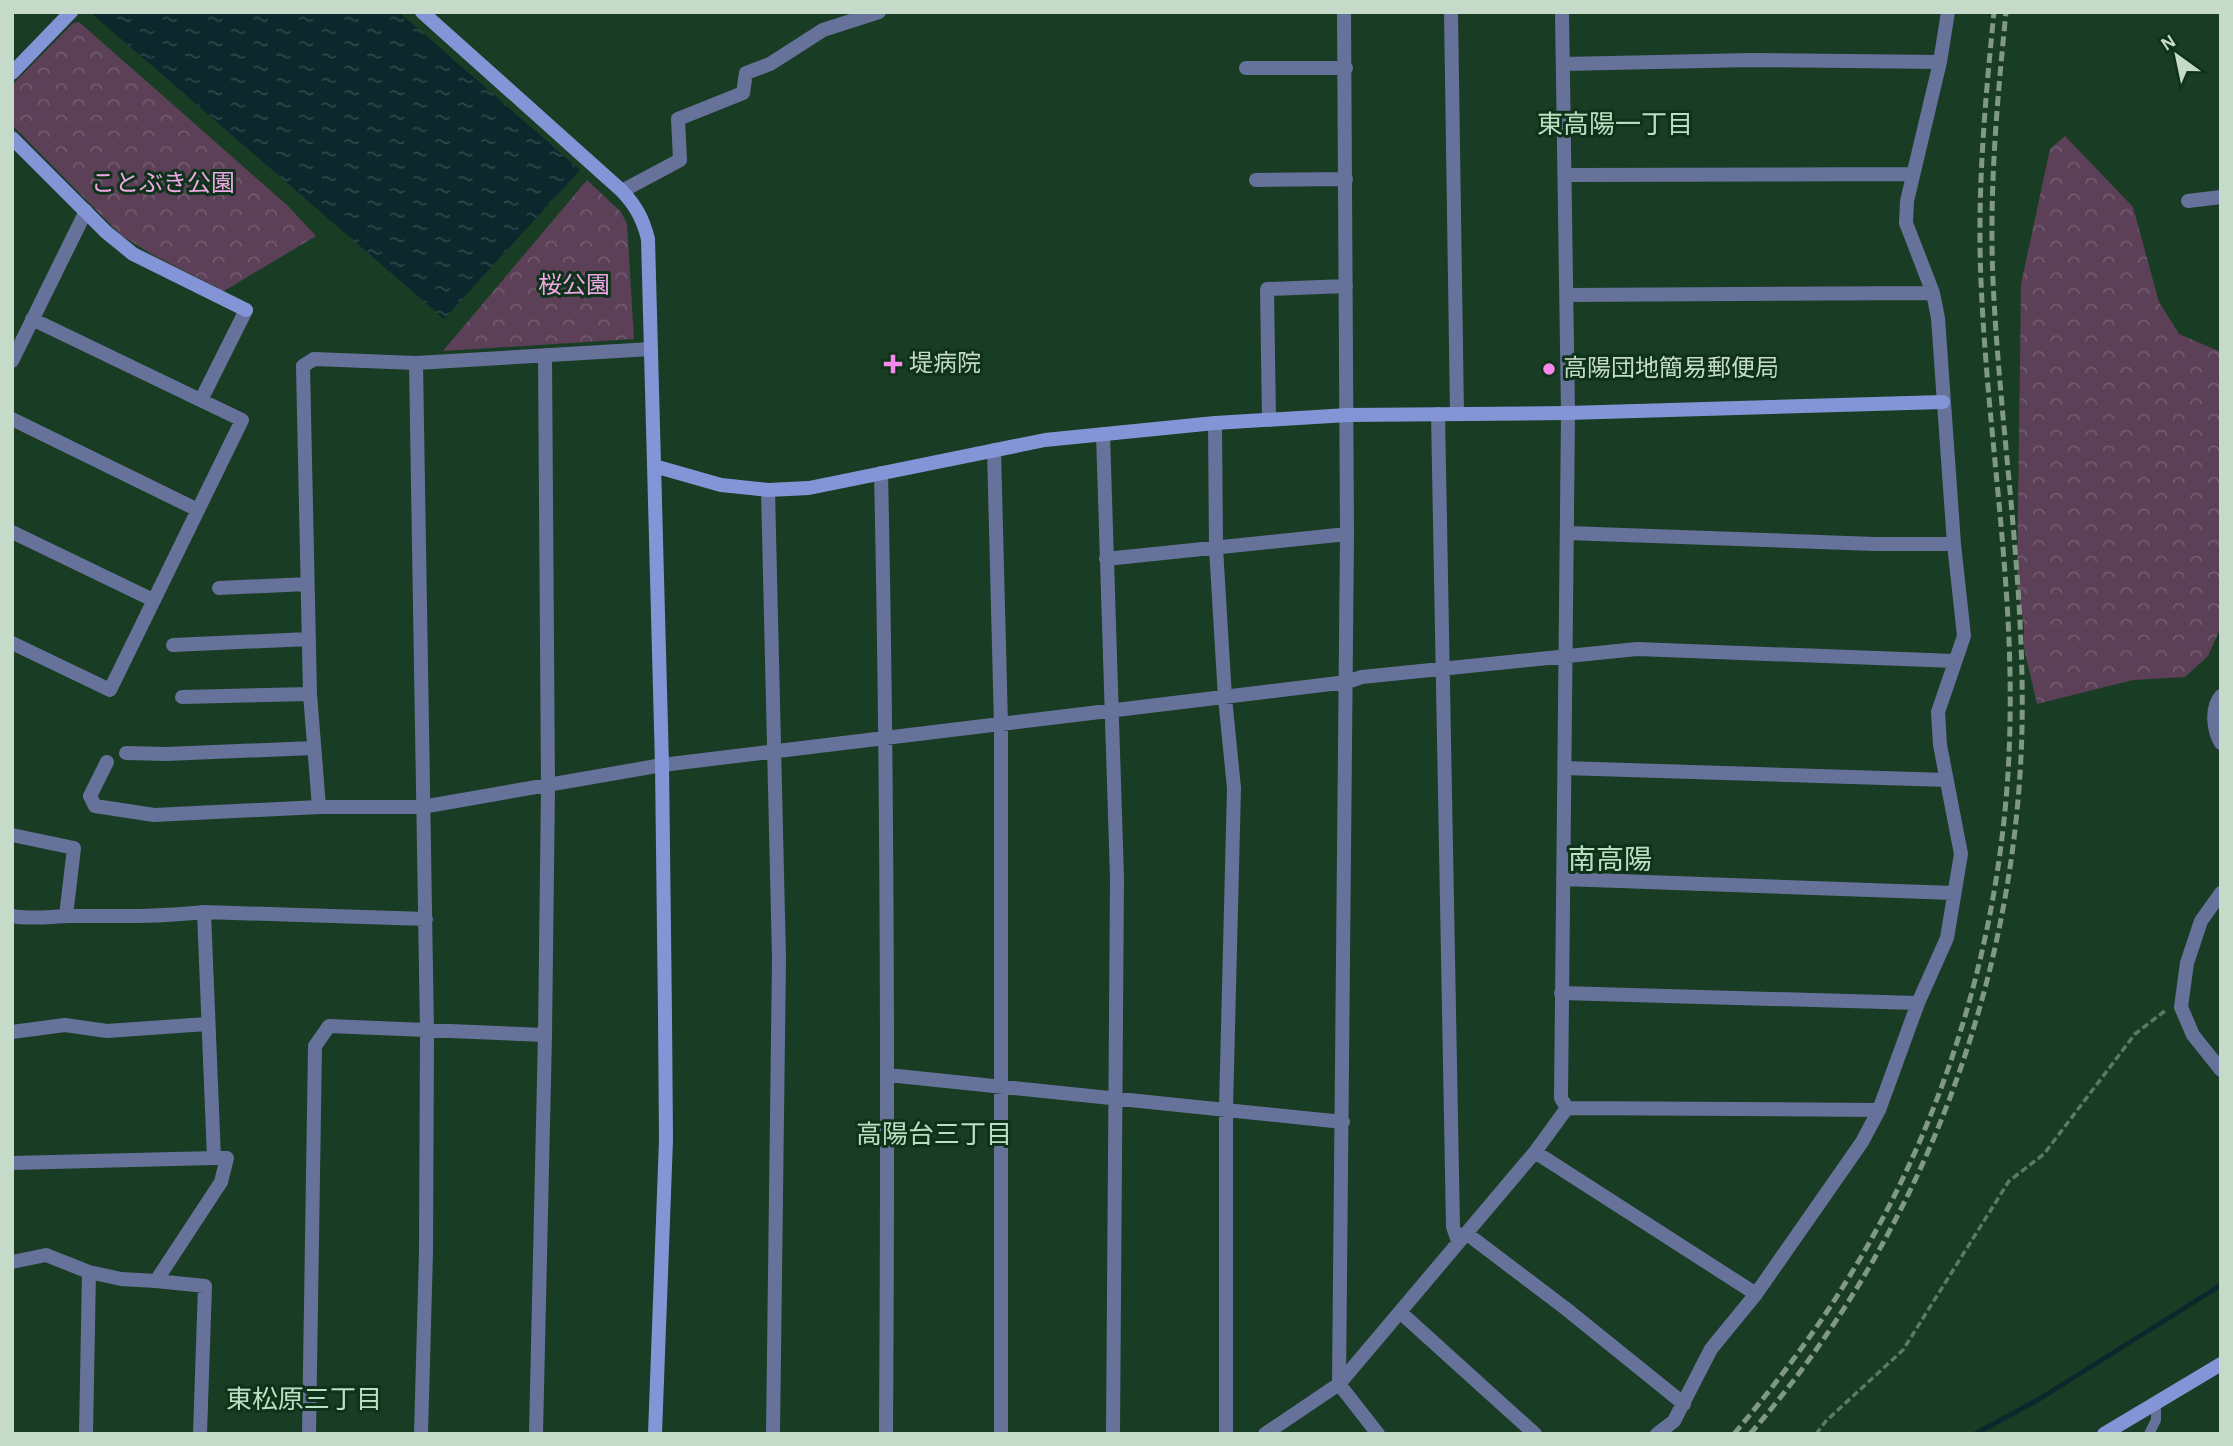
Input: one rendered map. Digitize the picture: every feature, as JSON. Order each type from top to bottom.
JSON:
[{"type":"street","points":[[12,73],[71,12]]},
{"type":"street","points":[[422,12],[622,191],[635,205],[644,222],[648,239],[662,765],[666,1140],[655,1434]]},
{"type":"street","points":[[622,191],[680,160],[678,119],[743,93],[746,74],[770,64],[823,30],[879,12]]},
{"type":"street","points":[[1344,12],[1348,534],[1339,1384],[1378,1434]]},
{"type":"street","points":[[1451,12],[1457,414]]},
{"type":"street","points":[[1562,12],[1568,413],[1561,1098],[1567,1108]]},
{"type":"street","points":[[1657,1434],[1674,1421],[1711,1349],[1756,1294],[1863,1142],[1879,1110],[1918,1003],[1947,938],[1961,853],[1940,745],[1938,712],[1964,636],[1954,544],[1938,318],[1933,293],[1906,223],[1907,201],[1940,62],[1948,12]]},
{"type":"street","points":[[1563,64],[1751,60],[1940,62]]},
{"type":"street","points":[[1246,68],[1346,68]]},
{"type":"street","points":[[13,139],[106,232],[133,254],[246,310],[201,400]]},
{"type":"street","points":[[1565,175],[1913,174]]},
{"type":"street","points":[[1256,180],[1346,179]]},
{"type":"street","points":[[2188,201],[2221,197]]},
{"type":"street","points":[[12,361],[86,211]]},
{"type":"street","points":[[1269,420],[1267,289],[1346,286]]},
{"type":"street","points":[[1567,295],[1933,293]]},
{"type":"street","points":[[12,643],[110,690],[242,420],[32,319]]},
{"type":"street","points":[[319,807],[310,694],[303,366],[314,359],[416,363],[652,349]]},
{"type":"street","points":[[537,1434],[548,787],[545,355]]},
{"type":"street","points":[[416,363],[427,1031],[426,1252],[421,1434]]},
{"type":"street","points":[[654,466],[721,485],[768,490],[809,488],[1045,440],[1215,423],[1348,415],[1568,413],[1943,402]]},
{"type":"street","points":[[1438,414],[1454,1227],[1462,1237],[1565,1308],[1684,1404]]},
{"type":"street","points":[[12,419],[198,510]]},
{"type":"street","points":[[1215,423],[1216,548],[1225,698],[1234,788],[1226,1108],[1226,1434]]},
{"type":"street","points":[[1103,434],[1117,878],[1113,1434]]},
{"type":"street","points":[[994,450],[1001,725],[1001,1434]]},
{"type":"street","points":[[881,472],[887,738],[886,1434]]},
{"type":"street","points":[[768,490],[779,971],[773,1434]]},
{"type":"street","points":[[12,532],[153,600]]},
{"type":"street","points":[[1567,533],[1875,544],[1954,544]]},
{"type":"street","points":[[1106,559],[1348,534]]},
{"type":"street","points":[[219,588],[307,584]]},
{"type":"street","points":[[173,645],[309,639]]},
{"type":"street","points":[[107,762],[90,796],[95,806],[154,815],[319,807],[422,807],[662,765],[1225,698],[1347,682],[1362,677],[1443,671],[1637,649],[1955,661]]},
{"type":"street","points":[[182,697],[310,694]]},
{"type":"street","points":[[2221,696],[2216,702],[2215,733],[2221,743]]},
{"type":"street","points":[[126,753],[313,748]]},
{"type":"street","points":[[1564,768],[1947,780]]},
{"type":"street","points":[[12,835],[74,848],[66,916]]},
{"type":"street","points":[[1563,879],[1954,893]]},
{"type":"street","points":[[2221,893],[2201,921],[2187,963],[2181,1007],[2193,1035],[2221,1070]]},
{"type":"street","points":[[12,916],[30,919],[66,916],[172,916],[204,912],[426,919]]},
{"type":"street","points":[[204,912],[214,1158]]},
{"type":"street","points":[[1561,993],[1918,1003]]},
{"type":"street","points":[[12,1032],[65,1025],[107,1031],[207,1024]]},
{"type":"street","points":[[309,1434],[315,1046],[329,1026],[545,1035]]},
{"type":"street","points":[[888,1075],[1343,1122]]},
{"type":"street","points":[[1567,1108],[1879,1110]]},
{"type":"street","points":[[1265,1434],[1339,1384],[1535,1152],[1567,1108]]},
{"type":"street","points":[[1535,1152],[1756,1294]]},
{"type":"street","points":[[12,1163],[227,1158],[221,1182],[156,1280]]},
{"type":"street","points":[[12,1262],[46,1255],[89,1272],[121,1279],[205,1286],[200,1434]]},
{"type":"street","points":[[86,1434],[89,1272]]},
{"type":"street","points":[[1401,1312],[1535,1434]]},
{"type":"street","points":[[2104,1434],[2221,1364]]},
{"type":"lane","points":[[2149,1434],[2156,1420],[2156,1403]]},
{"type":"path","points":[[1816,1434],[1826,1421],[1903,1350],[2009,1181],[2044,1154],[2135,1034],[2162,1011],[2181,1007]]},
{"type":"green space","name":"ことぶき公園","points":[[79,22],[287,205],[316,236],[224,291],[153,255],[121,235],[12,125],[12,85],[73,23]]},
{"type":"green space","points":[[2065,136],[2133,207],[2159,302],[2179,334],[2221,352],[2221,627],[2208,656],[2185,677],[2133,680],[2037,704],[2024,648],[2024,626],[2017,589],[2021,284],[2050,149]]},
{"type":"green space","name":"桜公園","points":[[587,180],[621,212],[627,224],[634,339],[443,351]]},
{"type":"water","points":[[90,12],[399,12],[580,170],[444,319]]},
{"type":"waterway","points":[[1975,1434],[2041,1398],[2221,1285]]},
{"type":"railway","points":[[1734,1434],[1795,1358],[1823,1318],[1885,1214],[1917,1148],[1944,1080],[1967,1011],[1985,940],[1998,868],[2010,722],[2008,612],[1988,392],[1980,248],[1983,147],[1994,12]]},
{"type":"railway","points":[[1750,1434],[1810,1358],[1863,1278],[1909,1193],[1947,1105],[1978,1014],[2001,921],[2016,825],[2022,729],[2020,617],[1996,337],[1992,247],[1995,146],[2006,12]]},
{"type":"place","name":"堤病院","points":[[893,364]]},
{"type":"place","name":"高陽団地簡易郵便局","points":[[1549,369]]},
{"type":"district","name":"東高陽一丁目","points":[[1615,125]]},
{"type":"district","name":"南高陽","points":[[1610,861]]},
{"type":"district","name":"高陽台三丁目","points":[[934,1135]]},
{"type":"district","name":"東松原三丁目","points":[[304,1400]]}]
